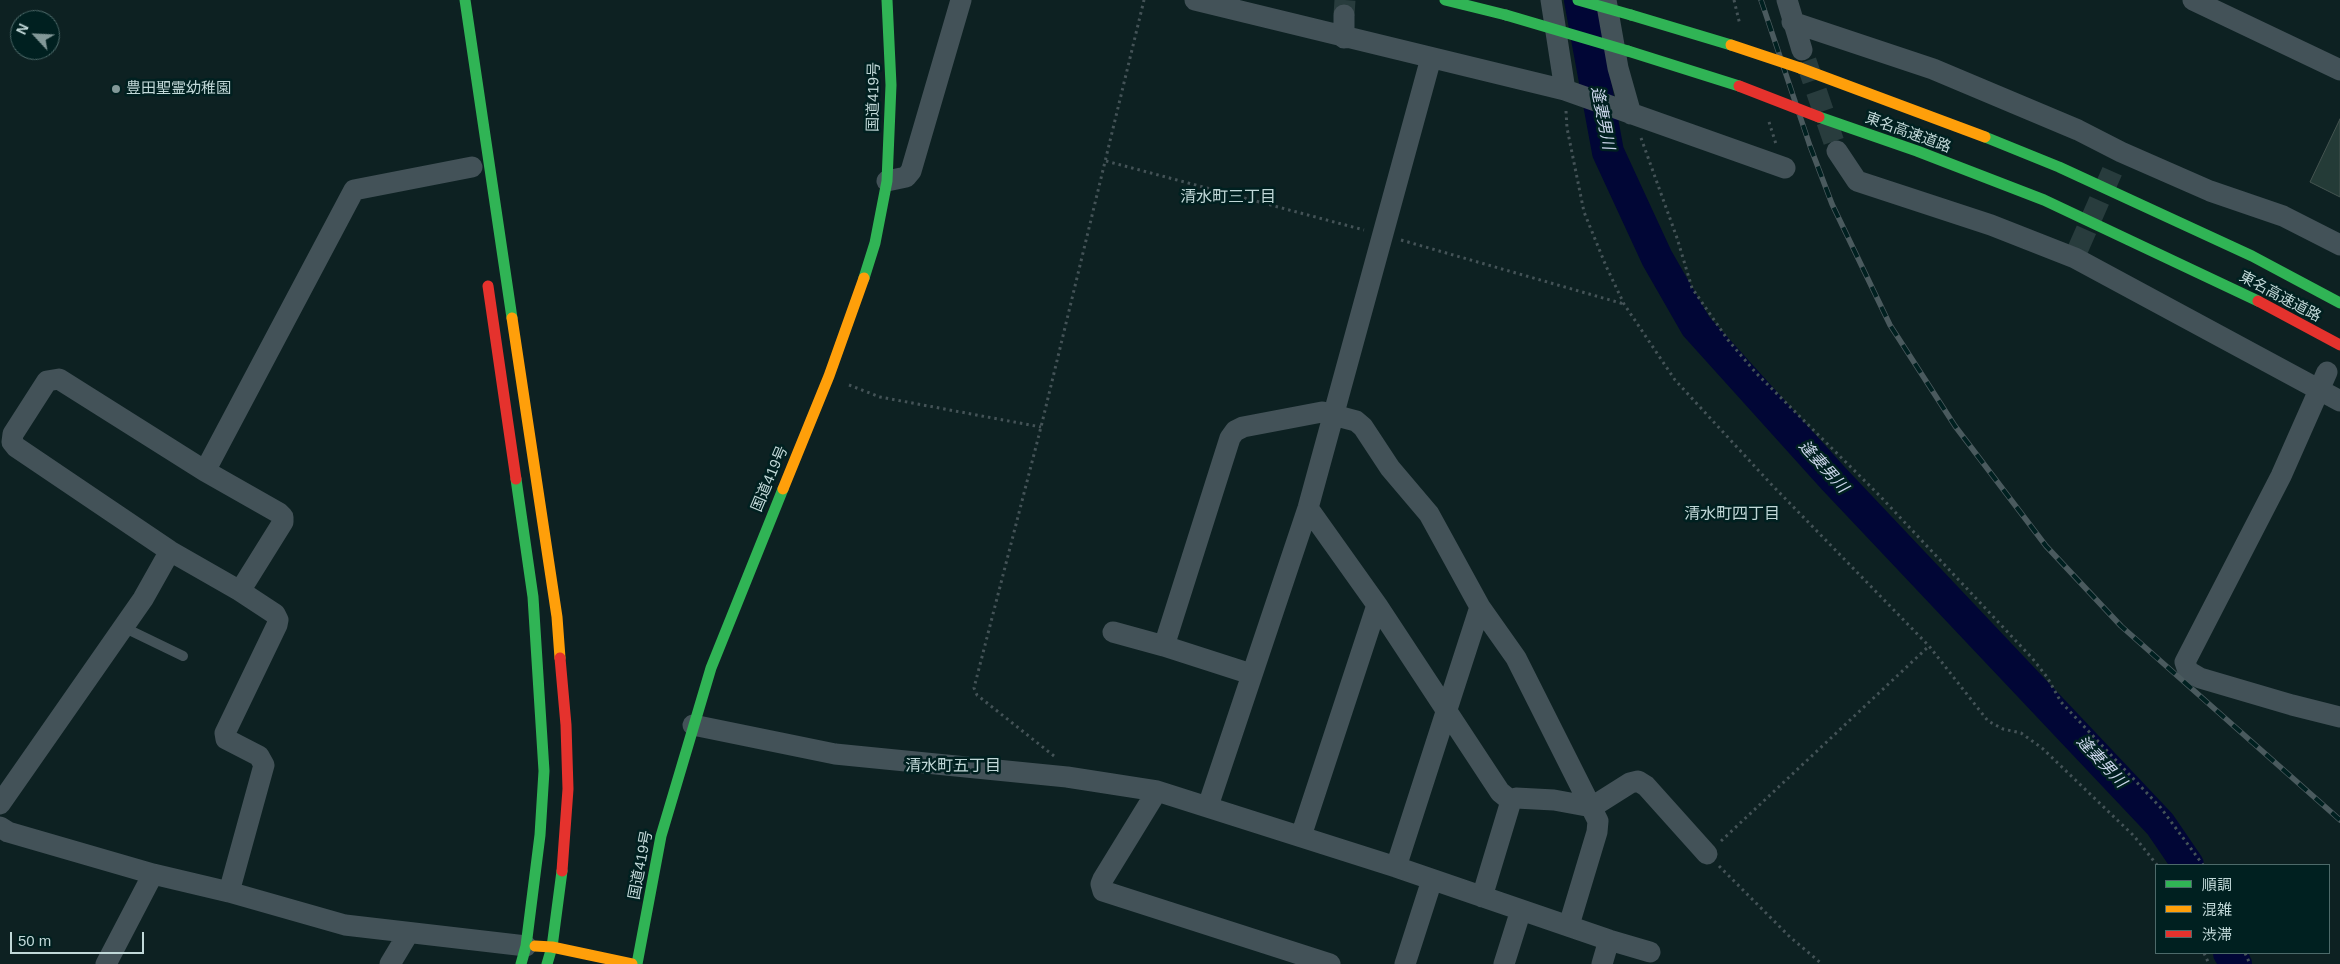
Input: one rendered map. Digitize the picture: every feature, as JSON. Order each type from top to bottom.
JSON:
[{"type":"main road","points":[[465,0],[557,617],[566,725],[568,789],[563,862],[552,947],[547,964]]},
{"type":"main road","name":"国道419号","points":[[638,964],[661,836],[711,668],[829,376],[870,261],[887,182],[891,85],[887,0]]},
{"type":"main road","name":"東名高速道路","points":[[1445,0],[1628,50],[1739,86],[1818,117],[1917,151],[2044,200],[2234,289],[2340,345]]},
{"type":"main road","name":"東名高速道路","points":[[1578,0],[1731,45],[1801,59],[1924,113],[2059,167],[2252,256],[2340,303]]},
{"type":"main road","points":[[487,274],[533,597],[542,716],[544,771],[540,835],[524,955],[552,947],[632,964]]},
{"type":"street","points":[[887,182],[906,177],[911,171],[961,0]]},
{"type":"street","points":[[1195,0],[1568,92],[1785,168]]},
{"type":"street","points":[[1551,0],[1568,92]]},
{"type":"street","points":[[1606,0],[1626,113]]},
{"type":"street","points":[[1787,0],[1801,59]]},
{"type":"street","points":[[2193,0],[2223,6],[2340,70]]},
{"type":"street","points":[[1344,15],[1344,38]]},
{"type":"street","points":[[1792,22],[1933,69],[2078,130],[2117,159],[2283,216],[2340,244]]},
{"type":"street","points":[[1208,806],[1308,508],[1335,415],[1430,58]]},
{"type":"street","points":[[1837,151],[1857,181],[2076,253],[2323,380],[2340,401]]},
{"type":"street","points":[[205,471],[354,190],[472,167]]},
{"type":"street","points":[[229,892],[264,765],[258,756],[226,739],[225,733],[278,620],[275,614],[240,591],[170,551],[16,447],[12,442],[13,434],[47,381],[59,379],[205,471],[279,512],[283,517],[283,522],[240,591]]},
{"type":"street","points":[[2323,380],[2281,476],[2185,662],[2188,672],[2200,678],[2292,706],[2340,717]]},
{"type":"street","points":[[1164,646],[1230,438],[1235,431],[1243,427],[1322,412],[1356,421],[1363,428],[1390,468],[1428,514],[1480,607],[1516,658],[1598,821],[1597,832],[1569,926]]},
{"type":"street","points":[[1308,508],[1377,606],[1500,792],[1511,801]]},
{"type":"street","points":[[0,804],[144,599],[170,551]]},
{"type":"street","points":[[1301,836],[1377,606]]},
{"type":"street","points":[[1396,867],[1480,607]]},
{"type":"street","points":[[1113,632],[1251,674]]},
{"type":"street","points":[[693,725],[835,754],[1067,778],[1157,791],[1396,867],[1609,940],[1650,952]]},
{"type":"street","points":[[1482,897],[1511,801],[1516,798],[1554,800],[1592,808],[1630,783],[1638,781],[1646,786],[1707,854]]},
{"type":"street","points":[[1157,791],[1103,879],[1101,884],[1103,891],[1330,964]]},
{"type":"street","points":[[0,827],[8,832],[153,874],[229,892],[345,925],[408,934],[524,955]]},
{"type":"street","points":[[106,964],[153,874]]},
{"type":"street","points":[[1405,964],[1432,880]]},
{"type":"street","points":[[1504,964],[1520,910]]},
{"type":"street","points":[[390,964],[408,934]]},
{"type":"street","points":[[1602,964],[1609,940]]},
{"type":"lane","points":[[123,627],[183,656]]},
{"type":"path","points":[[1067,778],[1060,761],[974,691],[1041,427],[1144,0]]},
{"type":"path","points":[[1568,92],[1567,128],[1584,212],[1624,304],[1675,380],[1708,418],[1929,646],[1988,721],[2003,729],[2021,733],[2042,748],[2134,836],[2156,864]]},
{"type":"path","points":[[1626,113],[1677,238],[1692,288],[1728,340],[1756,373],[1880,496],[2032,658],[2047,677],[2060,702],[2161,808],[2202,864]]},
{"type":"path","points":[[829,376],[880,397],[1041,427]]},
{"type":"path","points":[[1822,964],[1790,937],[1707,854],[1929,646]]},
{"type":"building","points":[[2340,119],[2340,197],[2310,182]]},
{"type":"waterway","name":"逢妻男川","points":[[1580,0],[1608,152],[1657,258],[1696,326],[1834,479],[2160,824],[2187,864]]},
{"type":"waterway","name":"逢妻男川","points":[[2230,954],[2236,964]]},
{"type":"tunnel","points":[[1344,15],[1345,0]]},
{"type":"tunnel","points":[[1806,61],[1837,151]]},
{"type":"tunnel","points":[[2078,249],[2114,167]]},
{"type":"railway","points":[[1761,0],[1810,146],[1832,204],[1890,325],[1955,426],[2046,546],[2121,626],[2340,820]]},
{"type":"traffic: fast","points":[[465,0],[512,318]]},
{"type":"traffic: fast","points":[[864,278],[875,243],[887,181],[891,85],[887,0]]},
{"type":"traffic: fast","points":[[1445,0],[1506,15]]},
{"type":"traffic: fast","points":[[1578,0],[1631,15]]},
{"type":"traffic: fast","points":[[1506,15],[1628,51]]},
{"type":"traffic: fast","points":[[1631,15],[1731,45]]},
{"type":"traffic: fast","points":[[1628,51],[1739,86]]},
{"type":"traffic: fast","points":[[1819,117],[1917,151],[2044,200],[2258,301]]},
{"type":"traffic: fast","points":[[1985,137],[2059,167],[2252,256],[2340,303]]},
{"type":"traffic: fast","points":[[516,479],[533,597],[544,771],[540,835],[526,946],[521,964]]},
{"type":"traffic: fast","points":[[637,964],[661,836],[711,668],[783,489]]},
{"type":"traffic: fast","points":[[547,964],[552,947],[562,871]]},
{"type":"traffic: slow","points":[[1731,45],[1800,68]]},
{"type":"traffic: slow","points":[[1800,68],[1985,137]]},
{"type":"traffic: slow","points":[[783,489],[829,376],[864,278]]},
{"type":"traffic: slow","points":[[512,318],[557,617],[560,658]]},
{"type":"traffic: slow","points":[[535,946],[552,947],[632,964]]},
{"type":"traffic: jam","points":[[1739,86],[1819,117]]},
{"type":"traffic: jam","points":[[488,286],[516,479]]},
{"type":"traffic: jam","points":[[2258,301],[2340,345]]},
{"type":"traffic: jam","points":[[560,658],[566,725],[568,789],[562,871]]},
{"type":"place","name":"豊田聖霊幼稚園","points":[[116,89]]},
{"type":"district","name":"清水町三丁目","points":[[1228,198]]},
{"type":"district","name":"清水町四丁目","points":[[1732,515]]},
{"type":"district","name":"清水町五丁目","points":[[953,767]]}]
